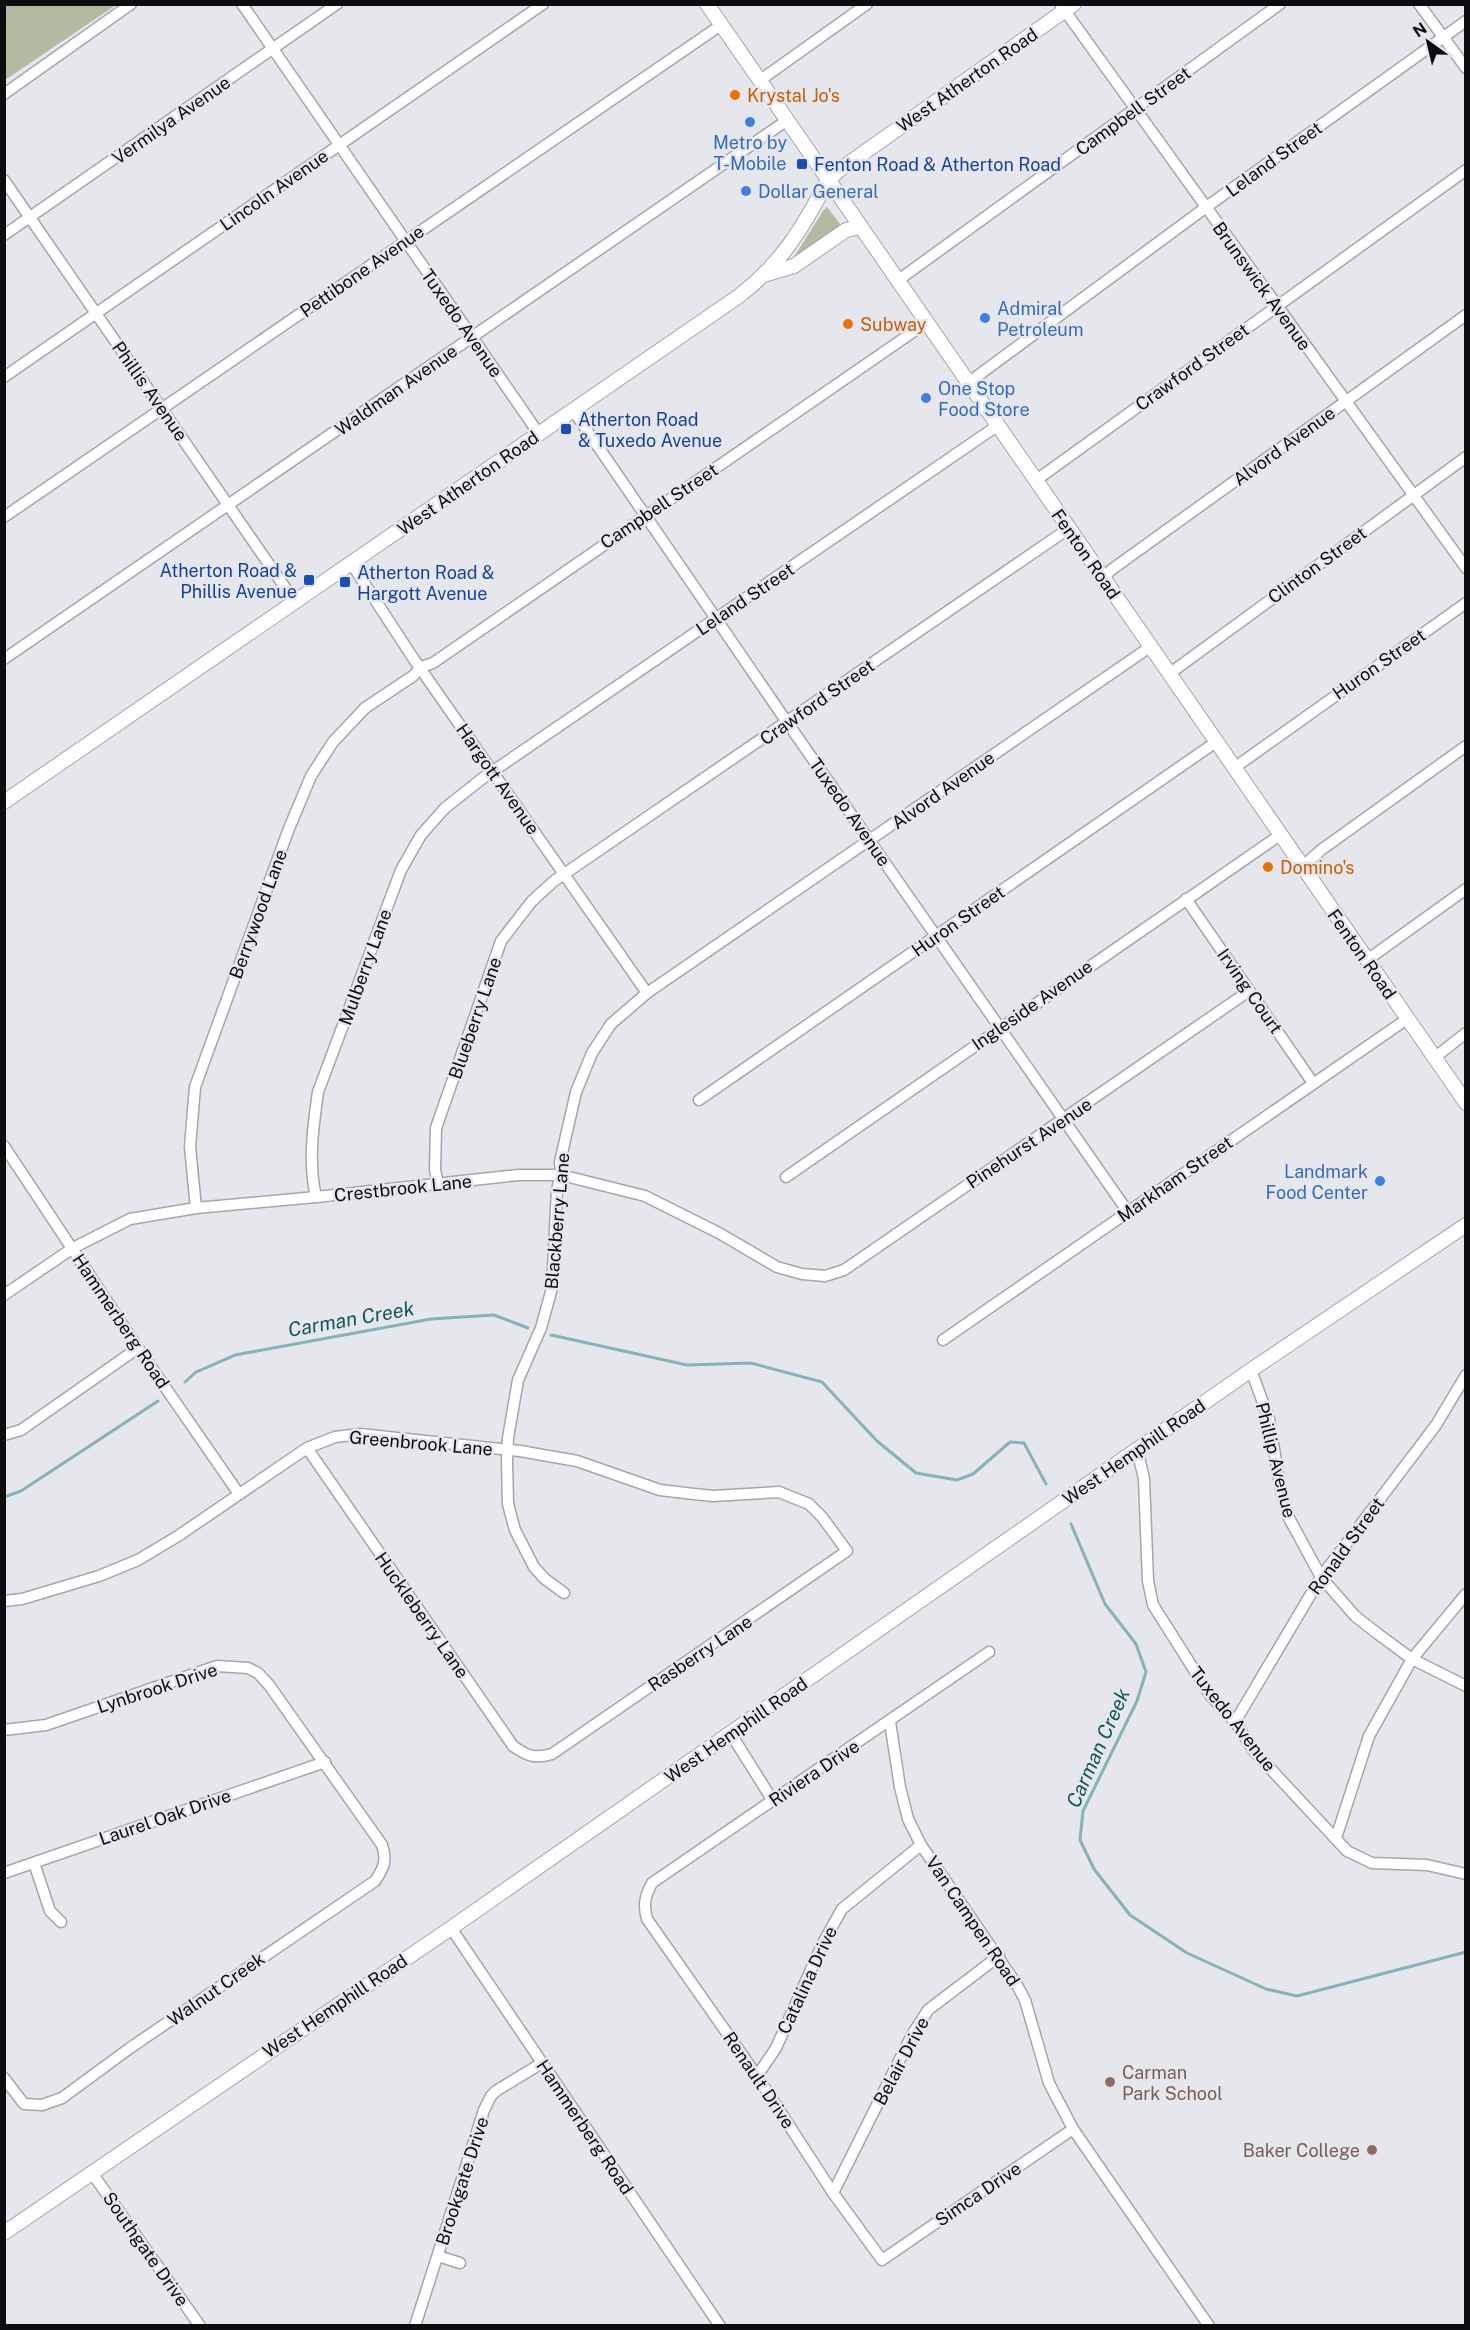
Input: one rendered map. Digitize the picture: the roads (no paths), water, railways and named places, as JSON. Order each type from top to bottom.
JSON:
[{"type":"street","points":[[4,94],[131,4]]},
{"type":"street","name":"Tuxedo Avenue","points":[[242,4],[539,434]]},
{"type":"street","name":"Vermilya Avenue","points":[[4,235],[337,4]]},
{"type":"street","name":"Lincoln Avenue","points":[[4,377],[543,4]]},
{"type":"street","name":"Fenton Road","points":[[707,4],[1466,1103]]},
{"type":"street","points":[[759,81],[867,4]]},
{"type":"street","name":"Campbell Street","points":[[897,281],[1280,4]]},
{"type":"street","points":[[1419,4],[1466,68]]},
{"type":"street","name":"Brunswick Avenue","points":[[1066,7],[1135,110],[1466,568]]},
{"type":"street","name":"West Atherton Road","points":[[4,802],[740,296],[765,275],[794,240],[828,180],[838,171],[1066,7]]},
{"type":"street","name":"Leland Street","points":[[968,383],[1466,21]]},
{"type":"street","name":"Pettibone Avenue","points":[[4,517],[721,25]]},
{"type":"street","name":"Waldman Avenue","points":[[4,658],[786,121]]},
{"type":"street","name":"Crawford Street","points":[[1035,481],[1466,170]]},
{"type":"street","name":"Phillis Avenue","points":[[4,180],[295,602]]},
{"type":"street","points":[[765,275],[794,266],[846,230],[860,227]]},
{"type":"street","name":"Alvord Avenue","points":[[1103,579],[1111,570],[1466,315]]},
{"type":"street","name":"Campbell Street","points":[[421,667],[433,663],[926,323]]},
{"type":"street","name":"Tuxedo Avenue","points":[[573,410],[1128,1212]]},
{"type":"street","name":"Leland Street","points":[[494,772],[997,426]]},
{"type":"street","name":"Clinton Street","points":[[1169,674],[1466,457]]},
{"type":"street","name":"Crawford Street","points":[[565,875],[1068,529]]},
{"type":"street","name":"Hargott Avenue","points":[[351,563],[647,993]]},
{"type":"street","name":"Huron Street","points":[[1234,768],[1466,603]]},
{"type":"street","name":"Alvord Avenue","points":[[647,993],[1150,647]]},
{"type":"street","name":"Berrywood Lane","points":[[196,1208],[190,1148],[195,1087],[306,787],[333,742],[365,708],[413,676],[421,667]]},
{"type":"street","name":"Huron Street","points":[[699,1100],[1216,742]]},
{"type":"street","points":[[1302,867],[1321,850],[1466,746]]},
{"type":"street","name":"Mulberry Lane","points":[[316,1197],[313,1182],[313,1128],[318,1092],[401,870],[421,835],[445,808],[494,772]]},
{"type":"street","name":"Ingleside Avenue","points":[[786,1177],[1280,835]]},
{"type":"street","name":"Blueberry Lane","points":[[438,1184],[435,1170],[436,1128],[501,941],[532,901],[554,881],[565,875]]},
{"type":"street","points":[[1367,960],[1466,889]]},
{"type":"street","name":"Irving Court","points":[[1186,899],[1313,1083]]},
{"type":"street","name":"Pinehurst Avenue","points":[[802,1274],[825,1276],[844,1270],[1250,991]]},
{"type":"street","name":"Blackberry Lane","points":[[564,1593],[545,1579],[534,1567],[515,1530],[508,1504],[508,1438],[518,1380],[541,1328],[552,1288],[557,1190],[561,1175],[560,1162],[576,1092],[592,1053],[611,1024],[647,993]]},
{"type":"street","name":"Markham Street","points":[[943,1340],[1407,1018]]},
{"type":"street","points":[[1434,1058],[1466,1033]]},
{"type":"street","name":"Hammerberg Road","points":[[4,1146],[138,1348],[239,1494]]},
{"type":"street","name":"Crestbrook Lane","points":[[4,1295],[73,1248],[130,1219],[196,1208],[518,1175],[561,1175],[645,1196],[719,1233],[777,1267],[802,1274]]},
{"type":"street","name":"West Hemphill Road","points":[[4,2233],[451,1928],[1251,1370],[1466,1225]]},
{"type":"street","points":[[4,1435],[21,1430],[138,1348]]},
{"type":"street","name":"Phillip Avenue","points":[[1251,1370],[1269,1419],[1281,1491],[1289,1518],[1322,1577],[1355,1616],[1412,1659],[1466,1686]]},
{"type":"street","name":"Ronald Street","points":[[1235,1722],[1322,1577],[1436,1425],[1466,1376]]},
{"type":"street","name":"Greenbrook Lane","points":[[4,1601],[22,1599],[99,1576],[138,1560],[307,1448],[335,1437],[360,1434],[520,1450],[577,1461],[660,1490],[713,1496],[779,1492],[809,1504],[822,1517],[847,1551]]},
{"type":"street","name":"Huckleberry Lane","points":[[307,1448],[513,1746],[525,1755],[534,1758],[552,1754]]},
{"type":"street","name":"Tuxedo Avenue","points":[[1137,1449],[1144,1479],[1148,1581],[1153,1605],[1210,1695],[1235,1722],[1254,1751],[1347,1851],[1372,1863],[1427,1865],[1466,1874]]},
{"type":"street","name":"Rasberry Lane","points":[[552,1754],[847,1551]]},
{"type":"street","points":[[1336,1838],[1369,1736],[1412,1659],[1466,1594]]},
{"type":"street","name":"Riviera Drive","points":[[645,1898],[652,1883],[989,1653]]},
{"type":"street","name":"Lynbrook Drive","points":[[4,1730],[46,1725],[217,1666],[248,1668],[258,1673],[269,1685],[325,1762],[382,1845],[385,1865]]},
{"type":"street","name":"Van Campen Road","points":[[890,1722],[900,1787],[908,1819],[921,1845],[999,1956],[1025,2000],[1049,2083],[1073,2129],[1209,2325]]},
{"type":"street","points":[[731,1734],[773,1801]]},
{"type":"street","name":"Laurel Oak Drive","points":[[4,1873],[325,1762]]},
{"type":"street","name":"Catalina Drive","points":[[757,2076],[776,2048],[823,1943],[842,1909],[921,1845]]},
{"type":"street","points":[[34,1863],[50,1911],[61,1922]]},
{"type":"street","name":"Walnut Creek","points":[[4,2078],[24,2104],[42,2105],[62,2098],[375,1881],[385,1865]]},
{"type":"street","name":"Renault Drive","points":[[645,1898],[644,1908],[647,1918],[757,2076],[833,2193],[882,2260]]},
{"type":"street","name":"Hammerberg Road","points":[[451,1928],[720,2325]]},
{"type":"street","name":"Belair Drive","points":[[833,2193],[912,2035],[928,2010],[999,1956]]},
{"type":"street","name":"Brookgate Drive","points":[[415,2325],[484,2110],[491,2096],[542,2063]]},
{"type":"street","name":"Simca Drive","points":[[882,2260],[1073,2129]]},
{"type":"street","name":"Southgate Drive","points":[[92,2173],[200,2325]]},
{"type":"street","points":[[438,2256],[459,2263]]},
{"type":"waterway","name":"Carman Creek","points":[[185,1382],[196,1372],[235,1355],[431,1319],[494,1315],[528,1328]]},
{"type":"waterway","name":"Carman Creek","points":[[551,1335],[687,1365],[751,1363],[822,1382],[877,1441],[916,1473],[957,1480],[973,1474],[1010,1442],[1024,1443],[1046,1484]]},
{"type":"waterway","name":"Carman Creek","points":[[4,1497],[21,1491],[158,1401]]},
{"type":"waterway","name":"Carman Creek","points":[[1071,1524],[1105,1604],[1136,1644],[1146,1672],[1137,1701],[1083,1811],[1080,1840],[1094,1869],[1130,1915],[1187,1953],[1266,1989],[1297,1996],[1466,1952]]},
{"type":"place","name":"Krystal Jo's","points":[[735,95]]},
{"type":"place","name":"Metro by T-Mobile","points":[[750,122]]},
{"type":"place","name":"Fenton Road & Atherton Road","points":[[802,164]]},
{"type":"place","name":"Dollar General","points":[[746,191]]},
{"type":"place","name":"Admiral Petroleum","points":[[985,318]]},
{"type":"place","name":"Subway","points":[[848,324]]},
{"type":"place","name":"One Stop Food Store","points":[[926,398]]},
{"type":"place","name":"Atherton Road & Tuxedo Avenue","points":[[566,429]]},
{"type":"place","name":"Atherton Road & Phillis Avenue","points":[[309,580]]},
{"type":"place","name":"Atherton Road & Hargott Avenue","points":[[345,582]]},
{"type":"place","name":"Domino's","points":[[1268,867]]},
{"type":"place","name":"Landmark Food Center","points":[[1380,1181]]},
{"type":"place","name":"Carman Park School","points":[[1110,2082]]},
{"type":"place","name":"Baker College","points":[[1372,2150]]}]
